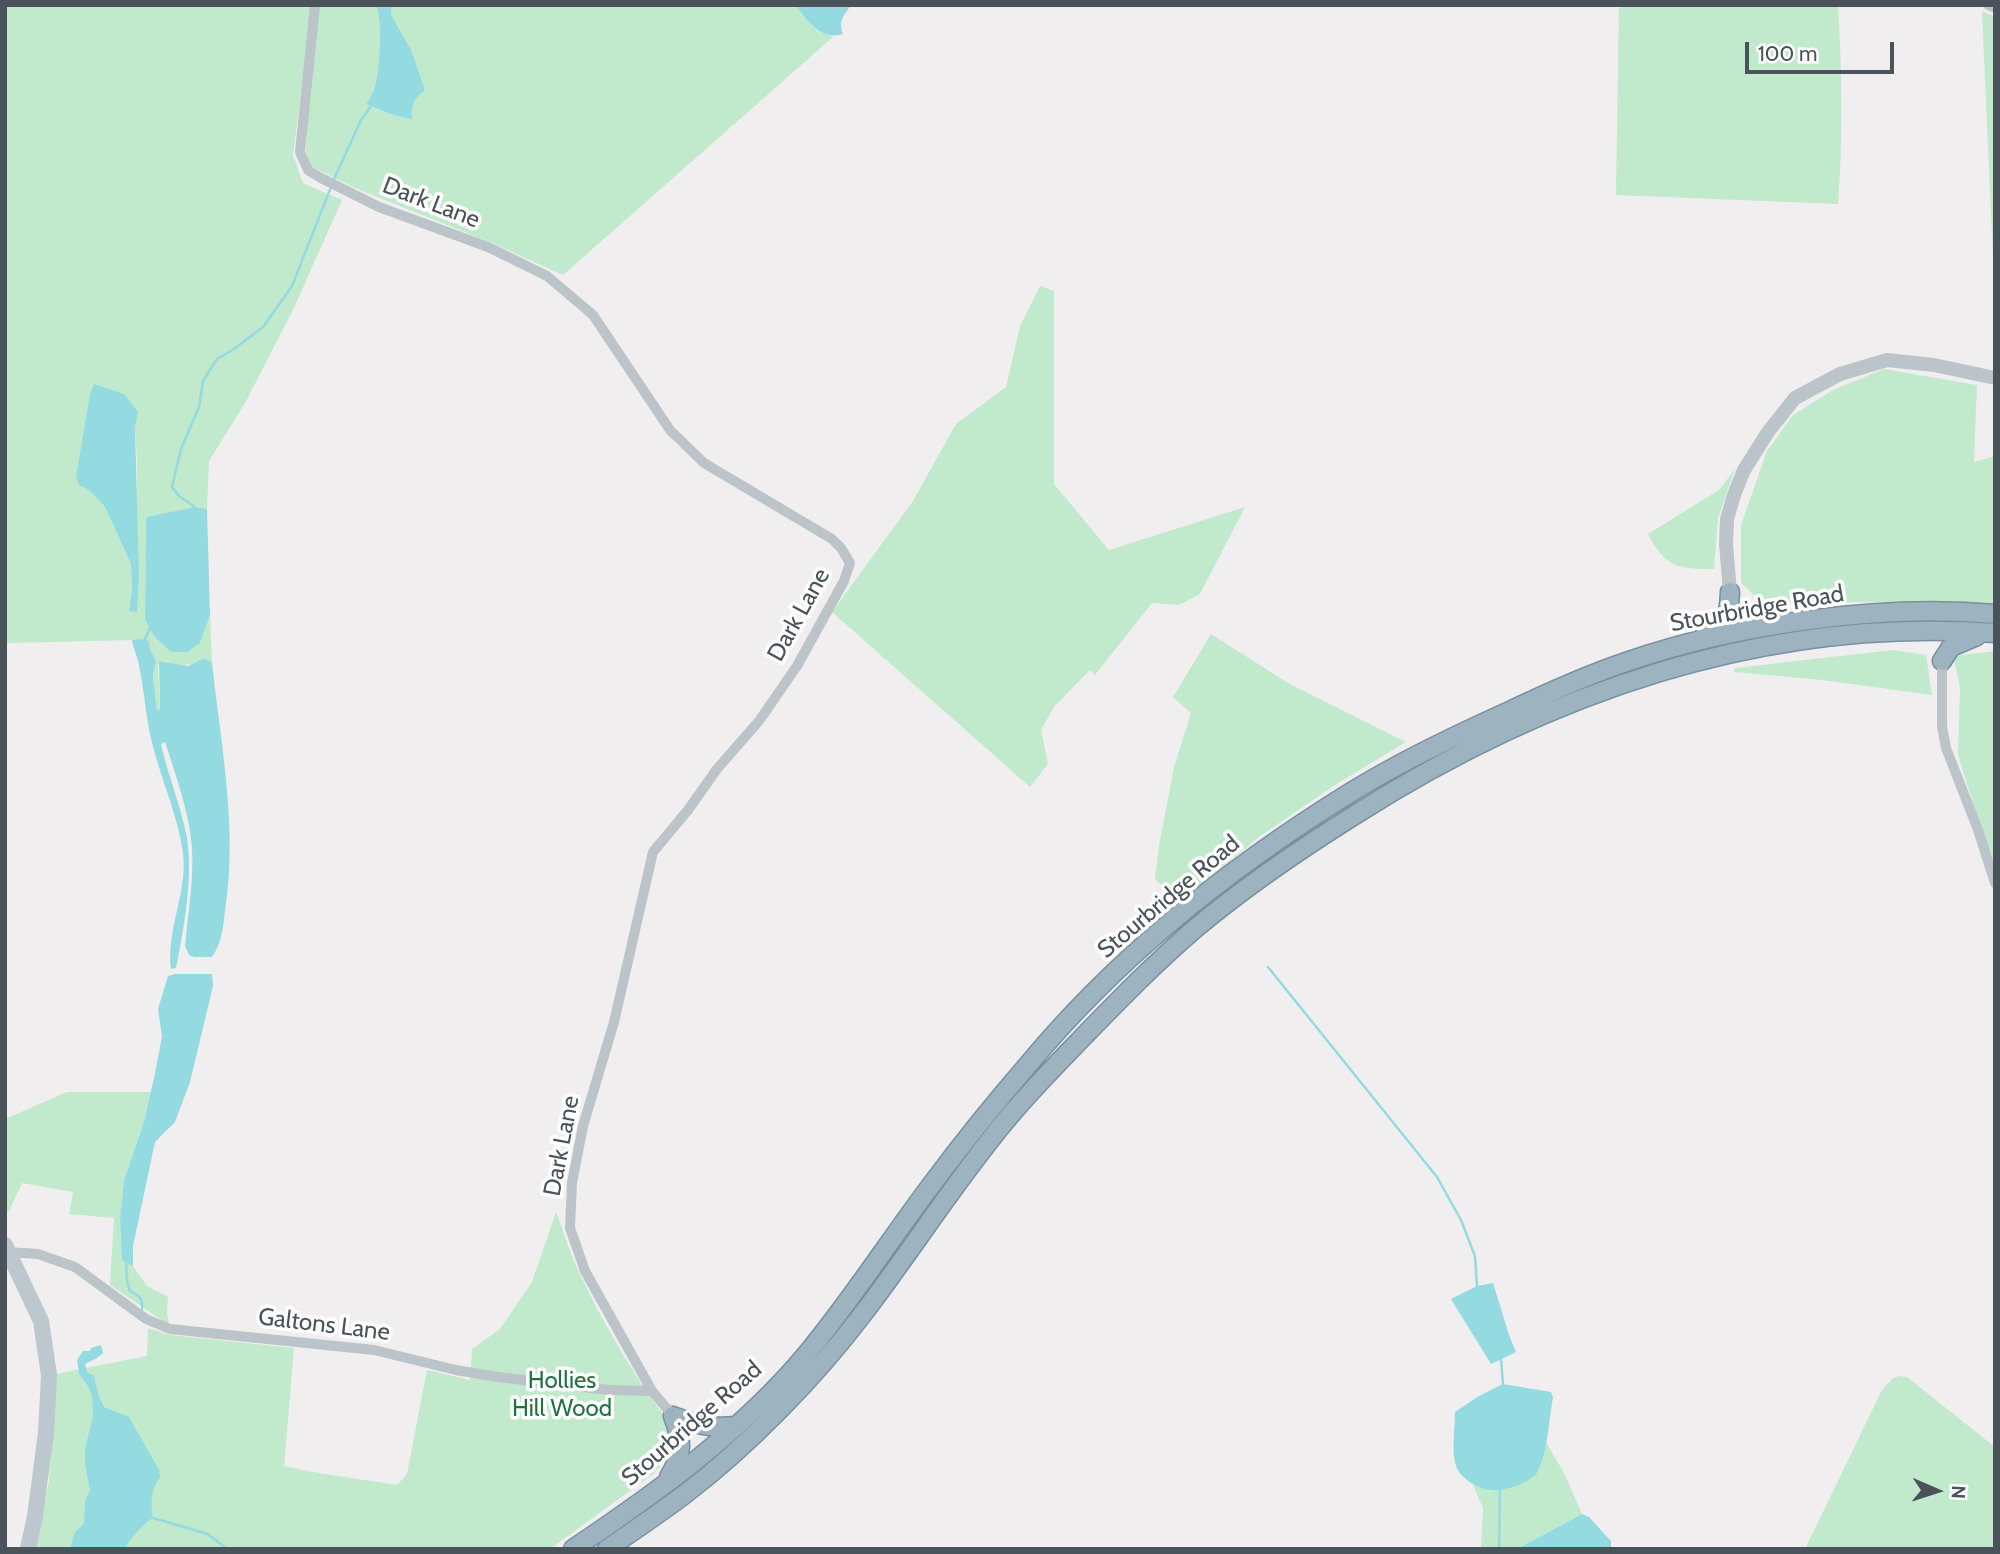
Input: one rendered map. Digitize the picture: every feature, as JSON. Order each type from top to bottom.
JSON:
[{"type":"highway","points":[[1730,592],[1740,612],[1747,619],[1765,627]]},
{"type":"highway","points":[[1695,642],[1722,623],[1727,616],[1730,592]]},
{"type":"highway","name":"Stourbridge Road","points":[[573,1549],[663,1486],[735,1426],[803,1357],[933,1182],[1029,1063],[1092,996],[1185,910],[1257,854],[1355,790],[1458,735],[1614,666],[1695,642],[1765,627],[1839,616],[1883,613],[1995,614]]},
{"type":"highway","points":[[1905,631],[1932,645],[1942,661]]},
{"type":"highway","name":"Stourbridge Road","points":[[608,1548],[703,1480],[803,1384],[861,1317],[940,1205],[1010,1115],[1127,992],[1198,926],[1264,875],[1321,836],[1385,795],[1458,754],[1592,695],[1703,658],[1766,644],[1842,634],[1905,631],[1991,633]]},
{"type":"highway","points":[[1942,661],[1951,647],[1991,633]]},
{"type":"highway","points":[[673,1416],[699,1426],[735,1426]]},
{"type":"highway","points":[[663,1486],[675,1468],[681,1449],[680,1433],[673,1416]]},
{"type":"main road","points":[[7,1248],[41,1321],[49,1375],[46,1433],[28,1549]]},
{"type":"street","name":"Dark Lane","points":[[315,5],[300,152],[308,170],[380,207],[488,247],[547,276],[593,315],[670,430],[704,463],[832,538],[850,563],[844,581],[789,677],[759,721],[717,769],[653,852],[614,1022],[583,1126],[572,1183],[570,1228],[585,1271],[652,1391],[673,1416]]},
{"type":"street","points":[[1988,5],[1995,8]]},
{"type":"street","points":[[1730,592],[1727,519],[1734,495],[1744,470],[1768,432],[1796,398],[1840,374],[1887,360],[1934,365],[1995,378]]},
{"type":"street","points":[[1942,661],[1942,726],[1946,748],[1978,830],[1995,883]]},
{"type":"street","name":"Galtons Lane","points":[[7,1248],[38,1254],[75,1267],[146,1319],[170,1329],[374,1350],[498,1377],[609,1390],[652,1391]]},
{"type":"green space","points":[[5,5],[311,5],[293,155],[303,183],[342,200],[293,310],[245,403],[209,461],[207,509],[195,507],[146,517],[145,620],[154,636],[200,643],[210,615],[212,663],[204,658],[184,665],[163,661],[158,666],[160,709],[157,712],[153,677],[156,662],[149,642],[5,643]],"holes":[[[138,412],[135,428],[137,461],[136,612],[129,610],[131,564],[105,507],[89,490]]]},
{"type":"green space","points":[[318,5],[376,5],[380,34],[379,59],[374,88],[366,104],[412,119],[414,103],[425,90],[401,31],[391,14],[391,5],[795,5],[817,31],[833,37],[563,275],[492,243],[355,188],[311,166],[306,151]]},
{"type":"green space","points":[[1619,5],[1838,5],[1841,154],[1838,204],[1616,195]]},
{"type":"green space","points":[[1982,11],[1995,17],[1995,304]]},
{"type":"green space","points":[[1040,286],[1054,291],[1054,484],[1109,550],[1245,507],[1200,594],[1179,605],[1152,603],[1095,675],[1090,670],[1054,707],[1041,730],[1048,764],[1030,787],[832,612],[913,501],[956,424],[1006,387],[1020,326]]},
{"type":"green space","points":[[1884,369],[1977,385],[1974,462],[1995,456],[1995,604],[1777,603],[1756,597],[1741,583],[1741,525],[1767,451],[1793,415],[1833,390]]},
{"type":"green space","points":[[1735,469],[1718,518],[1714,569],[1682,567],[1667,560],[1648,534],[1719,490]]},
{"type":"green space","points":[[1211,634],[1288,683],[1406,742],[1335,785],[1259,837],[1179,904],[1155,879],[1174,767],[1191,713],[1173,697]]},
{"type":"green space","points":[[1893,650],[1926,655],[1932,695],[1822,680],[1734,672],[1735,668]]},
{"type":"green space","points":[[1995,651],[1995,874],[1958,755],[1960,687],[1953,656]]},
{"type":"green space","points":[[67,1092],[151,1092],[144,1122],[124,1180],[120,1219],[122,1260],[133,1266],[147,1286],[168,1297],[169,1325],[110,1285],[114,1218],[69,1214],[73,1192],[22,1183],[9,1211],[5,1211],[5,1119]]},
{"type":"green space","name":"Hollies Hill Wood","points":[[556,1212],[577,1268],[599,1312],[636,1375],[678,1435],[675,1450],[653,1474],[550,1549],[36,1549],[49,1481],[56,1374],[147,1356],[148,1328],[170,1335],[294,1348],[284,1466],[397,1485],[407,1474],[427,1370],[470,1380],[472,1349],[500,1329],[532,1282]]},
{"type":"green space","points":[[1907,1377],[1995,1447],[1995,1549],[1805,1549],[1882,1390],[1893,1378]]},
{"type":"green space","points":[[1546,1442],[1564,1473],[1582,1514],[1517,1549],[1481,1549],[1483,1508],[1473,1485],[1492,1491],[1537,1472]]},
{"type":"water","points":[[376,5],[391,5],[391,14],[411,50],[425,90],[414,103],[412,119],[366,104],[374,89],[379,59],[380,34]]},
{"type":"water","points":[[795,5],[851,5],[841,22],[843,34],[827,35],[821,32]]},
{"type":"water","points":[[94,384],[124,394],[138,412],[135,428],[139,576],[137,612],[129,611],[131,564],[105,507],[89,490],[79,485],[76,477]]},
{"type":"water","points":[[195,507],[207,509],[210,615],[200,643],[187,652],[171,652],[154,636],[145,620],[146,517]]},
{"type":"water","points":[[145,639],[149,642],[156,662],[153,677],[157,711],[160,709],[159,661],[188,666],[204,658],[212,663],[227,787],[230,849],[223,929],[212,957],[194,957],[189,955],[185,946],[192,873],[190,834],[185,807],[165,742],[161,744],[189,853],[185,920],[176,968],[171,969],[171,940],[183,882],[183,853],[178,826],[151,740],[132,640]]},
{"type":"water","points":[[212,974],[213,986],[190,1082],[175,1122],[155,1142],[133,1246],[133,1266],[122,1260],[120,1219],[124,1180],[144,1122],[155,1073],[162,1037],[158,1009],[168,976]]},
{"type":"water","points":[[1493,1283],[1516,1352],[1491,1364],[1451,1299],[1477,1286]]},
{"type":"water","points":[[101,1345],[103,1353],[85,1364],[87,1372],[94,1376],[104,1407],[129,1417],[159,1470],[160,1477],[152,1496],[153,1518],[137,1532],[125,1549],[70,1549],[75,1532],[84,1523],[85,1502],[90,1490],[85,1449],[93,1416],[92,1396],[79,1374],[77,1360],[83,1351],[90,1351],[91,1348]]},
{"type":"water","points":[[1503,1384],[1551,1392],[1553,1397],[1546,1444],[1538,1471],[1517,1486],[1490,1490],[1470,1482],[1461,1475],[1456,1466],[1453,1446],[1455,1412]]},
{"type":"water","points":[[1582,1514],[1589,1517],[1611,1541],[1611,1549],[1517,1549]]},
{"type":"waterway","points":[[334,179],[361,120],[371,106]]},
{"type":"waterway","points":[[195,507],[179,496],[172,487],[181,449],[199,407],[203,381],[217,359],[263,327],[292,286],[331,187]]},
{"type":"waterway","points":[[145,639],[150,628]]},
{"type":"waterway","points":[[1268,967],[1437,1177],[1461,1220],[1475,1256],[1477,1286]]},
{"type":"waterway","points":[[126,1262],[130,1291],[140,1298],[142,1310]]},
{"type":"waterway","points":[[1501,1359],[1503,1384]]},
{"type":"waterway","points":[[1499,1549],[1500,1489]]},
{"type":"waterway","points":[[153,1518],[208,1534],[227,1549]]}]
